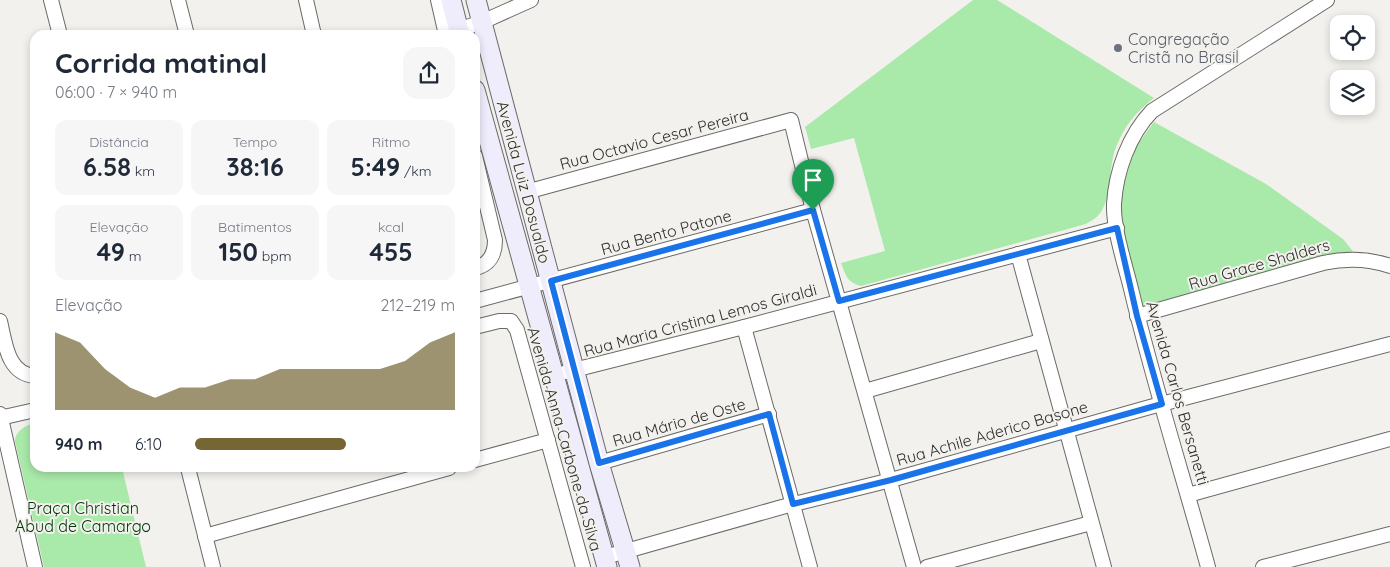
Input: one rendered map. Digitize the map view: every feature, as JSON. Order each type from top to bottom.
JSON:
[{"type":"street","points":[[51,0],[59,30]]},
{"type":"street","points":[[178,0],[186,30]]},
{"type":"street","points":[[306,0],[313,30]]},
{"type":"street","points":[[438,0],[453,30]]},
{"type":"street","points":[[451,0],[455,30]]},
{"type":"street","name":"Avenida Luiz Dosualdo","points":[[476,0],[599,463],[628,559]]},
{"type":"street","points":[[462,30],[531,0]]},
{"type":"street","name":"Avenida Carlos Bersanetti","points":[[1208,567],[1137,316],[1117,228],[1114,206],[1117,183],[1131,141],[1141,123],[1162,104],[1327,0]]},
{"type":"street","name":"Avenida Luiz Dosualdo","points":[[480,108],[606,562]]},
{"type":"street","name":"Rua Octavio Cesar Pereira","points":[[526,192],[791,120],[813,210]]},
{"type":"street","points":[[480,177],[495,240],[495,249],[492,256],[488,262],[480,266]]},
{"type":"street","points":[[813,210],[891,480],[914,567]]},
{"type":"street","name":"Rua Bento Patone","points":[[480,299],[813,210]]},
{"type":"street","name":"Rua Maria Cristina Lemos Giraldi","points":[[553,373],[576,371],[1117,228]]},
{"type":"street","points":[[1018,254],[1104,567]]},
{"type":"street","name":"Rua Grace Shalders","points":[[1137,316],[1342,259],[1361,259],[1390,266]]},
{"type":"street","name":"Avenida Anna Carbone da Silva","points":[[480,326],[511,320],[517,330],[584,567]]},
{"type":"street","points":[[0,321],[9,358],[21,372],[30,375]]},
{"type":"street","points":[[744,327],[810,567]]},
{"type":"street","points":[[865,391],[1041,341]]},
{"type":"street","name":"Rua Achile Aderico Basone","points":[[606,562],[628,559],[793,504],[891,480],[1066,430],[1390,344]]},
{"type":"street","points":[[30,411],[0,417],[35,567]]},
{"type":"street","name":"Rua Mário de Oste","points":[[599,463],[769,414]]},
{"type":"street","points":[[1188,495],[1390,439]]},
{"type":"street","points":[[480,459],[548,440]]},
{"type":"street","points":[[189,472],[212,567]]},
{"type":"street","points":[[205,536],[436,472]]},
{"type":"street","points":[[927,567],[1091,523]]},
{"type":"street","points":[[1263,567],[1390,534]]},
{"type":"green space","points":[[973,0],[997,0],[1154,98],[1142,108],[1119,139],[1112,163],[1105,205],[1100,214],[1090,222],[861,286],[853,283],[844,272],[841,263],[885,251],[854,138],[811,149],[805,127]]},
{"type":"green space","points":[[1154,122],[1266,184],[1343,239],[1356,255],[1344,252],[1329,254],[1141,309],[1120,218],[1120,197],[1127,169],[1137,145]]},
{"type":"green space","name":"Praça Christian Abud de Camargo","points":[[30,424],[30,472],[123,472],[146,567],[44,567],[15,441],[17,434]]},
{"type":"place","name":"Congregação Cristã no Brasil","points":[[1118,48]]},
{"type":"route","points":[[813,210],[839,301],[1117,228],[1137,316],[1162,404],[891,480],[793,504],[769,414],[599,463],[551,281],[813,210]]}]
